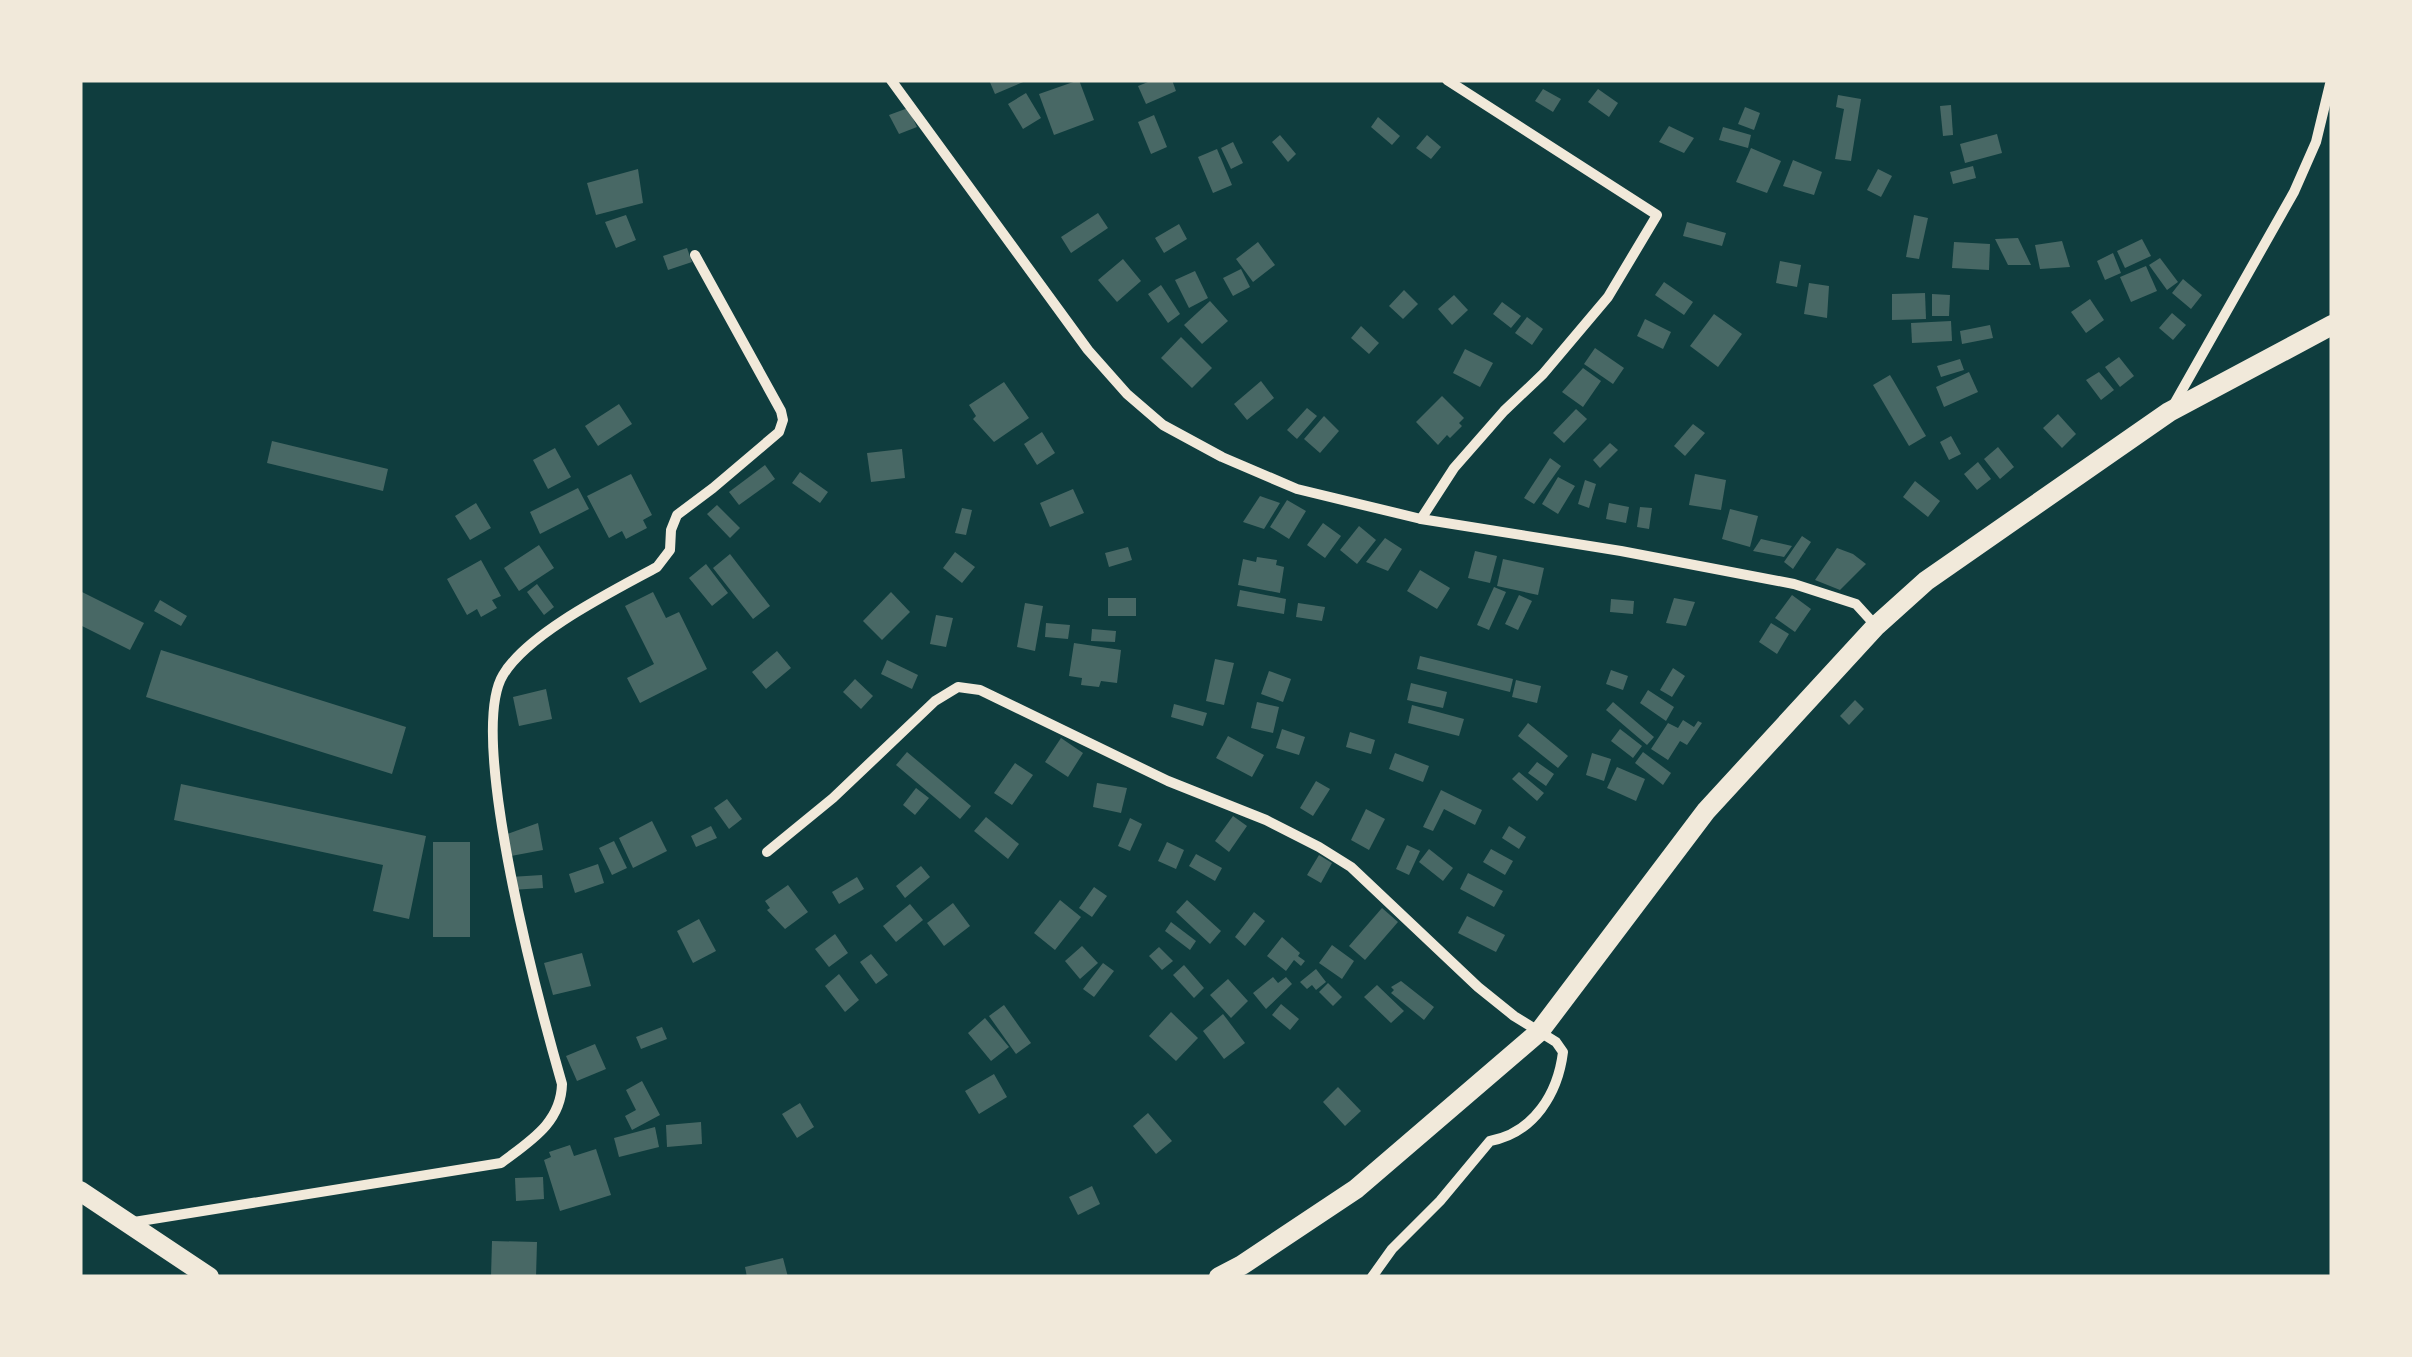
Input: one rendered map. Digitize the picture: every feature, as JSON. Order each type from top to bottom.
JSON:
[{"type":"main road","points":[[1218,1277],[1356,1190],[1539,1032],[1706,811],[1876,626],[1926,582],[2169,412],[2332,325]]},
{"type":"main road","points":[[80,1190],[209,1277]]},
{"type":"street","points":[[892,80],[1088,350],[1127,394],[1163,426],[1222,458],[1296,489],[1420,518],[1794,584],[1856,604],[1876,626]]},
{"type":"street","points":[[1420,518],[1454,468],[1608,298],[1657,216],[1446,80]]},
{"type":"street","points":[[2169,412],[2294,192],[2316,142],[2331,80]]},
{"type":"street","points":[[128,1223],[501,1162],[542,1132],[562,1106],[562,1084],[513,892],[494,754],[493,714],[500,679],[518,654],[657,567],[670,550],[677,514],[779,432],[783,420],[780,411],[695,254]]},
{"type":"street","points":[[767,852],[834,798],[935,701],[958,688],[980,690],[1182,787],[1266,820],[1351,867],[1478,987],[1556,1042],[1563,1052],[1550,1099],[1510,1138],[1490,1141],[1440,1201],[1392,1249],[1372,1277]]},
{"type":"building","points":[[989,80],[1028,80],[995,94]]},
{"type":"building","points":[[1079,80],[1094,120],[1054,135],[1039,94]]},
{"type":"building","points":[[1153,80],[1172,80],[1176,91],[1146,104],[1138,86]]},
{"type":"building","points":[[1543,89],[1561,99],[1553,112],[1535,101]]},
{"type":"building","points":[[1598,89],[1618,103],[1609,117],[1588,102]]},
{"type":"building","points":[[1026,93],[1041,118],[1023,129],[1008,104]]},
{"type":"building","points":[[1838,95],[1861,99],[1851,161],[1835,159],[1844,109],[1836,107]]},
{"type":"building","points":[[1951,105],[1953,135],[1943,136],[1940,106]]},
{"type":"building","points":[[1745,107],[1760,113],[1754,130],[1738,124]]},
{"type":"building","points":[[908,108],[917,127],[899,134],[889,115]]},
{"type":"building","points":[[1154,115],[1167,147],[1151,154],[1138,122]]},
{"type":"building","points":[[1378,117],[1400,136],[1392,145],[1371,127]]},
{"type":"building","points":[[1669,126],[1694,138],[1684,153],[1659,142]]},
{"type":"building","points":[[1723,127],[1751,135],[1748,148],[1719,140]]},
{"type":"building","points":[[1997,134],[2002,153],[1965,163],[1960,144]]},
{"type":"building","points":[[1280,135],[1296,154],[1288,162],[1272,142]]},
{"type":"building","points":[[1427,135],[1441,147],[1431,159],[1416,148]]},
{"type":"building","points":[[1233,142],[1243,163],[1231,169],[1221,148]]},
{"type":"building","points":[[1751,148],[1781,161],[1767,193],[1736,182]]},
{"type":"building","points":[[1217,149],[1232,185],[1213,193],[1198,157]]},
{"type":"building","points":[[1793,160],[1822,172],[1814,195],[1783,186]]},
{"type":"building","points":[[1973,166],[1976,178],[1953,184],[1950,172]]},
{"type":"building","points":[[638,169],[643,203],[596,215],[587,183]]},
{"type":"building","points":[[1878,169],[1892,176],[1881,197],[1867,190]]},
{"type":"building","points":[[1098,213],[1108,228],[1071,253],[1061,237]]},
{"type":"building","points":[[626,215],[636,240],[616,248],[605,222]]},
{"type":"building","points":[[1914,215],[1928,218],[1919,259],[1906,257]]},
{"type":"building","points":[[1687,222],[1726,233],[1722,246],[1683,236]]},
{"type":"building","points":[[1179,224],[1187,239],[1164,253],[1155,238]]},
{"type":"building","points":[[2018,238],[2031,265],[2008,265],[1995,239]]},
{"type":"building","points":[[2142,239],[2151,256],[2125,268],[2117,251]]},
{"type":"building","points":[[2062,241],[2070,267],[2040,269],[2035,245]]},
{"type":"building","points":[[1258,242],[1275,265],[1253,282],[1236,259]]},
{"type":"building","points":[[1954,242],[1990,244],[1989,270],[1952,268]]},
{"type":"building","points":[[687,248],[692,262],[668,270],[663,256]]},
{"type":"building","points":[[2113,253],[2121,273],[2105,280],[2097,261]]},
{"type":"building","points":[[2160,258],[2178,282],[2167,290],[2149,265]]},
{"type":"building","points":[[1123,259],[1141,281],[1117,302],[1098,280]]},
{"type":"building","points":[[1780,261],[1801,265],[1797,287],[1776,283]]},
{"type":"building","points":[[2146,266],[2157,291],[2131,302],[2120,277]]},
{"type":"building","points":[[1241,269],[1250,287],[1233,296],[1223,278]]},
{"type":"building","points":[[1195,271],[1208,298],[1189,308],[1175,280]]},
{"type":"building","points":[[2183,279],[2202,295],[2191,309],[2172,293]]},
{"type":"building","points":[[1664,282],[1693,302],[1684,315],[1655,295]]},
{"type":"building","points":[[1809,283],[1829,286],[1827,318],[1804,314]]},
{"type":"building","points":[[1161,285],[1180,314],[1168,323],[1148,294]]},
{"type":"building","points":[[1404,290],[1418,304],[1403,319],[1389,306]]},
{"type":"building","points":[[1925,293],[1926,319],[1892,320],[1892,294]]},
{"type":"building","points":[[1932,294],[1950,295],[1949,316],[1932,316]]},
{"type":"building","points":[[1454,295],[1468,310],[1452,325],[1438,309]]},
{"type":"building","points":[[2090,299],[2104,320],[2086,333],[2071,312]]},
{"type":"building","points":[[1210,301],[1228,321],[1202,344],[1184,325]]},
{"type":"building","points":[[1502,302],[1521,316],[1511,328],[1493,314]]},
{"type":"building","points":[[2172,313],[2186,325],[2173,340],[2159,328]]},
{"type":"building","points":[[1714,314],[1742,334],[1718,367],[1690,346]]},
{"type":"building","points":[[1527,317],[1543,329],[1532,345],[1515,333]]},
{"type":"building","points":[[1645,319],[1671,332],[1663,349],[1637,336]]},
{"type":"building","points":[[1951,321],[1952,341],[1912,343],[1911,323]]},
{"type":"building","points":[[1990,325],[1993,338],[1962,344],[1960,331]]},
{"type":"building","points":[[1361,326],[1379,343],[1369,354],[1351,338]]},
{"type":"building","points":[[1181,337],[1212,368],[1192,388],[1161,358]]},
{"type":"building","points":[[1595,348],[1624,368],[1613,384],[1584,364]]},
{"type":"building","points":[[1465,349],[1493,363],[1480,387],[1453,373]]},
{"type":"building","points":[[2119,357],[2134,376],[2120,387],[2105,367]]},
{"type":"building","points":[[1960,359],[1964,370],[1941,377],[1937,366]]},
{"type":"building","points":[[1583,368],[1601,381],[1583,407],[1562,392]]},
{"type":"building","points":[[1969,372],[1978,392],[1944,407],[1936,387]]},
{"type":"building","points":[[2099,372],[2114,390],[2101,400],[2086,380]]},
{"type":"building","points":[[1890,375],[1926,436],[1909,446],[1873,385]]},
{"type":"building","points":[[1261,381],[1274,398],[1247,420],[1234,404]]},
{"type":"building","points":[[1004,382],[1029,418],[994,442],[973,419],[976,416],[969,405]]},
{"type":"building","points":[[1442,396],[1464,418],[1459,423],[1462,426],[1438,445],[1416,422]]},
{"type":"building","points":[[619,404],[632,424],[598,446],[585,426]]},
{"type":"building","points":[[1307,408],[1317,416],[1297,439],[1287,430]]},
{"type":"building","points":[[1576,409],[1587,419],[1564,443],[1553,433]]},
{"type":"building","points":[[2058,414],[2076,434],[2062,448],[2043,428]]},
{"type":"building","points":[[1324,416],[1339,431],[1320,453],[1304,439]]},
{"type":"building","points":[[1693,424],[1705,433],[1685,456],[1674,446]]},
{"type":"building","points":[[1042,432],[1055,453],[1037,465],[1024,444]]},
{"type":"building","points":[[1951,436],[1961,454],[1949,460],[1940,442]]},
{"type":"building","points":[[272,441],[388,469],[383,491],[267,463]]},
{"type":"building","points":[[1610,443],[1618,450],[1600,468],[1593,460]]},
{"type":"building","points":[[1998,447],[2014,467],[2000,479],[1984,459]]},
{"type":"building","points":[[555,448],[571,477],[548,489],[533,460]]},
{"type":"building","points":[[902,449],[905,478],[871,482],[867,453]]},
{"type":"building","points":[[1550,458],[1561,466],[1534,504],[1524,498]]},
{"type":"building","points":[[1978,462],[1991,479],[1977,490],[1964,474]]},
{"type":"building","points":[[765,465],[775,479],[739,505],[729,492]]},
{"type":"building","points":[[800,472],[828,492],[820,503],[792,483]]},
{"type":"building","points":[[631,474],[652,515],[643,520],[647,528],[626,539],[622,531],[609,538],[587,496]]},
{"type":"building","points":[[1695,474],[1726,480],[1721,510],[1689,505]]},
{"type":"building","points":[[1558,477],[1575,486],[1558,514],[1542,504]]},
{"type":"building","points":[[1585,480],[1596,484],[1589,508],[1578,504]]},
{"type":"building","points":[[1915,481],[1940,501],[1928,517],[1903,497]]},
{"type":"building","points":[[578,488],[589,509],[540,534],[530,512]]},
{"type":"building","points":[[1073,489],[1084,513],[1050,527],[1040,503]]},
{"type":"building","points":[[1260,496],[1280,503],[1264,529],[1243,522]]},
{"type":"building","points":[[1287,500],[1306,511],[1289,539],[1270,527]]},
{"type":"building","points":[[476,503],[491,528],[470,540],[455,516]]},
{"type":"building","points":[[1609,503],[1629,507],[1626,523],[1606,519]]},
{"type":"building","points":[[717,505],[740,528],[730,538],[707,514]]},
{"type":"building","points":[[1640,507],[1652,508],[1649,529],[1637,527]]},
{"type":"building","points":[[962,508],[972,510],[966,535],[955,533]]},
{"type":"building","points":[[1730,509],[1758,516],[1750,547],[1722,539]]},
{"type":"building","points":[[1323,523],[1341,536],[1325,558],[1307,545]]},
{"type":"building","points":[[1359,526],[1376,540],[1357,564],[1340,550]]},
{"type":"building","points":[[1802,536],[1811,542],[1793,569],[1784,562]]},
{"type":"building","points":[[1385,538],[1402,549],[1388,571],[1366,562]]},
{"type":"building","points":[[1761,539],[1792,546],[1784,557],[1753,551]]},
{"type":"building","points":[[539,545],[554,568],[519,591],[504,568]]},
{"type":"building","points":[[1128,547],[1132,560],[1109,567],[1105,553]]},
{"type":"building","points":[[1837,548],[1866,564],[1840,590],[1815,580]]},
{"type":"building","points":[[1475,551],[1497,556],[1490,583],[1468,578]]},
{"type":"building","points":[[955,552],[975,567],[962,583],[943,568]]},
{"type":"building","points":[[730,554],[770,606],[753,619],[713,568]]},
{"type":"building","points":[[1257,557],[1277,560],[1276,565],[1284,567],[1280,593],[1238,585],[1243,559],[1256,562]]},
{"type":"building","points":[[1503,559],[1544,568],[1538,595],[1497,586]]},
{"type":"building","points":[[481,560],[501,596],[492,600],[497,608],[481,617],[477,609],[467,615],[447,579]]},
{"type":"building","points":[[706,564],[728,593],[712,606],[689,578]]},
{"type":"building","points":[[1420,570],[1450,588],[1437,609],[1407,591]]},
{"type":"building","points":[[537,584],[554,607],[544,615],[527,592]]},
{"type":"building","points":[[1494,587],[1506,592],[1489,630],[1477,625]]},
{"type":"building","points":[[1240,590],[1286,599],[1284,614],[1237,606]]},
{"type":"building","points":[[80,591],[144,623],[130,650],[80,625]]},
{"type":"building","points":[[653,592],[666,618],[679,612],[707,669],[640,703],[627,678],[654,664],[625,606]]},
{"type":"building","points":[[891,592],[910,612],[882,640],[863,621]]},
{"type":"building","points":[[1519,595],[1532,601],[1518,630],[1505,624]]},
{"type":"building","points":[[1792,595],[1811,609],[1795,632],[1775,618]]},
{"type":"building","points":[[1108,598],[1136,598],[1136,616],[1108,616]]},
{"type":"building","points":[[1674,598],[1695,602],[1686,626],[1666,623]]},
{"type":"building","points":[[1611,599],[1634,601],[1633,614],[1610,612]]},
{"type":"building","points":[[160,600],[187,616],[181,626],[154,611]]},
{"type":"building","points":[[1025,603],[1043,606],[1035,651],[1017,647]]},
{"type":"building","points":[[1298,603],[1325,607],[1322,621],[1296,617]]},
{"type":"building","points":[[936,615],[953,618],[946,647],[930,644]]},
{"type":"building","points":[[1046,623],[1070,625],[1068,639],[1045,637]]},
{"type":"building","points":[[1771,623],[1789,634],[1777,654],[1759,642]]},
{"type":"building","points":[[1092,629],[1116,631],[1115,642],[1091,641]]},
{"type":"building","points":[[1074,643],[1121,650],[1117,683],[1081,685],[1082,678],[1069,676]]},
{"type":"building","points":[[161,650],[406,727],[392,774],[146,697]]},
{"type":"building","points":[[777,651],[791,668],[766,689],[752,672]]},
{"type":"building","points":[[1420,656],[1513,679],[1510,692],[1417,669]]},
{"type":"building","points":[[1215,659],[1234,663],[1224,705],[1206,701]]},
{"type":"building","points":[[887,660],[918,675],[912,689],[881,674]]},
{"type":"building","points":[[1673,668],[1685,676],[1672,697],[1660,690]]},
{"type":"building","points":[[1611,670],[1628,676],[1623,690],[1606,684]]},
{"type":"building","points":[[1269,671],[1291,679],[1283,702],[1261,694]]},
{"type":"building","points":[[855,679],[873,696],[861,709],[843,692]]},
{"type":"building","points":[[1516,680],[1541,686],[1537,703],[1512,697]]},
{"type":"building","points":[[1411,683],[1447,692],[1443,708],[1407,700]]},
{"type":"building","points":[[546,689],[552,719],[519,726],[513,697]]},
{"type":"building","points":[[1648,690],[1674,707],[1666,721],[1640,703]]},
{"type":"building","points":[[1855,700],[1864,709],[1849,725],[1840,716]]},
{"type":"building","points":[[1257,702],[1279,707],[1273,733],[1251,728]]},
{"type":"building","points":[[1613,702],[1654,737],[1647,745],[1606,710]]},
{"type":"building","points":[[1174,704],[1207,713],[1203,726],[1171,717]]},
{"type":"building","points":[[1412,705],[1464,719],[1459,736],[1408,723]]},
{"type":"building","points":[[1683,720],[1694,727],[1698,721],[1702,723],[1687,745],[1680,741],[1668,760],[1651,749],[1668,723],[1678,728]]},
{"type":"building","points":[[1528,723],[1568,756],[1558,768],[1518,736]]},
{"type":"building","points":[[1282,729],[1305,737],[1299,755],[1276,748]]},
{"type":"building","points":[[1620,729],[1642,746],[1633,758],[1611,741]]},
{"type":"building","points":[[1350,732],[1375,740],[1371,754],[1346,747]]},
{"type":"building","points":[[1228,736],[1264,755],[1252,777],[1216,758]]},
{"type":"building","points":[[1061,738],[1083,753],[1068,777],[1045,762]]},
{"type":"building","points":[[907,752],[971,806],[960,819],[896,765]]},
{"type":"building","points":[[1643,752],[1671,773],[1663,785],[1635,763]]},
{"type":"building","points":[[1395,753],[1429,766],[1423,782],[1389,769]]},
{"type":"building","points":[[1592,753],[1611,759],[1604,781],[1586,775]]},
{"type":"building","points":[[1537,762],[1554,774],[1546,786],[1528,773]]},
{"type":"building","points":[[1015,763],[1033,775],[1012,805],[994,793]]},
{"type":"building","points":[[1617,767],[1645,779],[1636,801],[1607,788]]},
{"type":"building","points":[[1519,772],[1544,793],[1537,801],[1512,779]]},
{"type":"building","points":[[1316,781],[1330,789],[1313,816],[1300,808]]},
{"type":"building","points":[[1097,783],[1127,788],[1121,813],[1093,807]]},
{"type":"building","points":[[181,784],[426,836],[409,919],[373,911],[383,865],[174,820]]},
{"type":"building","points":[[916,788],[929,798],[915,815],[903,805]]},
{"type":"building","points":[[1441,790],[1482,810],[1475,825],[1444,809],[1433,831],[1423,827]]},
{"type":"building","points":[[727,799],[742,819],[729,829],[714,808]]},
{"type":"building","points":[[1366,809],[1385,819],[1369,850],[1351,840]]},
{"type":"building","points":[[1233,816],[1247,826],[1229,852],[1215,841]]},
{"type":"building","points":[[986,817],[1019,844],[1008,859],[974,831]]},
{"type":"building","points":[[1130,818],[1142,824],[1130,851],[1118,846]]},
{"type":"building","points":[[652,821],[667,851],[633,868],[619,838]]},
{"type":"building","points":[[538,823],[543,850],[511,856],[507,834]]},
{"type":"building","points":[[711,826],[717,838],[696,847],[691,836]]},
{"type":"building","points":[[1509,826],[1526,837],[1519,849],[1502,838]]},
{"type":"building","points":[[614,841],[627,868],[612,875],[599,848]]},
{"type":"building","points":[[433,842],[470,842],[470,937],[433,937]]},
{"type":"building","points":[[1167,842],[1184,850],[1176,869],[1158,861]]},
{"type":"building","points":[[1407,845],[1420,851],[1409,875],[1396,869]]},
{"type":"building","points":[[1429,849],[1453,868],[1443,881],[1419,862]]},
{"type":"building","points":[[1491,849],[1513,861],[1505,875],[1483,862]]},
{"type":"building","points":[[1196,854],[1222,868],[1215,881],[1189,866]]},
{"type":"building","points":[[1319,855],[1332,863],[1321,883],[1307,875]]},
{"type":"building","points":[[598,864],[604,883],[575,893],[569,874]]},
{"type":"building","points":[[921,866],[930,877],[905,898],[896,886]]},
{"type":"building","points":[[1468,873],[1503,891],[1494,907],[1460,889]]},
{"type":"building","points":[[542,875],[543,888],[511,890],[510,877]]},
{"type":"building","points":[[857,877],[864,889],[839,904],[832,892]]},
{"type":"building","points":[[788,885],[808,912],[785,929],[767,910],[770,908],[765,901]]},
{"type":"building","points":[[1094,887],[1107,896],[1092,917],[1079,908]]},
{"type":"building","points":[[1060,900],[1081,917],[1055,950],[1034,933]]},
{"type":"building","points":[[1187,900],[1221,931],[1210,944],[1176,912]]},
{"type":"building","points":[[953,903],[970,926],[944,946],[927,923]]},
{"type":"building","points":[[910,904],[923,920],[896,942],[883,926]]},
{"type":"building","points":[[1382,908],[1398,922],[1365,960],[1349,946]]},
{"type":"building","points":[[1254,912],[1265,921],[1245,946],[1235,937]]},
{"type":"building","points":[[1467,916],[1505,935],[1496,952],[1458,933]]},
{"type":"building","points":[[699,919],[716,951],[693,963],[677,931]]},
{"type":"building","points":[[1171,922],[1196,941],[1190,950],[1165,931]]},
{"type":"building","points":[[835,934],[848,953],[829,967],[815,949]]},
{"type":"building","points":[[1282,937],[1300,953],[1298,956],[1305,961],[1301,966],[1294,960],[1286,971],[1267,956]]},
{"type":"building","points":[[1332,945],[1354,961],[1342,979],[1319,963]]},
{"type":"building","points":[[1082,946],[1098,963],[1080,979],[1065,961]]},
{"type":"building","points":[[1159,947],[1173,961],[1162,970],[1149,956]]},
{"type":"building","points":[[582,953],[591,986],[553,995],[544,963]]},
{"type":"building","points":[[871,954],[888,975],[876,984],[860,962]]},
{"type":"building","points":[[1103,963],[1114,971],[1094,997],[1083,989]]},
{"type":"building","points":[[1184,965],[1204,988],[1194,998],[1173,975]]},
{"type":"building","points":[[1316,969],[1326,982],[1316,990],[1312,985],[1307,989],[1300,982]]},
{"type":"building","points":[[839,974],[859,1000],[845,1012],[825,986]]},
{"type":"building","points":[[1273,977],[1278,983],[1286,977],[1292,984],[1266,1009],[1253,993]]},
{"type":"building","points":[[1228,979],[1248,1001],[1231,1018],[1210,995]]},
{"type":"building","points":[[1401,981],[1434,1007],[1424,1020],[1391,993],[1391,987]]},
{"type":"building","points":[[1328,983],[1342,997],[1333,1006],[1319,992]]},
{"type":"building","points":[[1377,985],[1404,1011],[1391,1023],[1364,997]]},
{"type":"building","points":[[1281,1004],[1299,1019],[1290,1030],[1272,1015]]},
{"type":"building","points":[[1004,1005],[1031,1043],[1016,1054],[989,1016]]},
{"type":"building","points":[[1171,1012],[1198,1038],[1176,1061],[1149,1036]]},
{"type":"building","points":[[1223,1014],[1245,1043],[1224,1059],[1203,1031]]},
{"type":"building","points":[[985,1018],[1009,1047],[991,1061],[968,1033]]},
{"type":"building","points":[[662,1027],[667,1039],[641,1049],[636,1037]]},
{"type":"building","points":[[595,1044],[606,1069],[577,1081],[566,1056]]},
{"type":"building","points":[[994,1074],[1007,1097],[979,1114],[965,1091]]},
{"type":"building","points":[[642,1081],[660,1115],[632,1130],[625,1116],[636,1110],[626,1090]]},
{"type":"building","points":[[1338,1087],[1361,1111],[1345,1126],[1323,1102]]},
{"type":"building","points":[[800,1103],[814,1127],[797,1138],[782,1114]]},
{"type":"building","points":[[1148,1113],[1172,1141],[1156,1154],[1133,1126]]},
{"type":"building","points":[[701,1122],[702,1144],[667,1147],[666,1125]]},
{"type":"building","points":[[655,1127],[659,1147],[619,1157],[614,1138]]},
{"type":"building","points":[[570,1145],[574,1156],[596,1149],[611,1195],[560,1211],[544,1160],[551,1157],[549,1152]]},
{"type":"building","points":[[543,1177],[544,1199],[516,1201],[515,1178]]},
{"type":"building","points":[[1092,1186],[1100,1204],[1078,1215],[1069,1197]]},
{"type":"building","points":[[492,1241],[537,1242],[536,1277],[491,1277]]},
{"type":"building","points":[[783,1258],[788,1277],[747,1277],[745,1267]]}]
